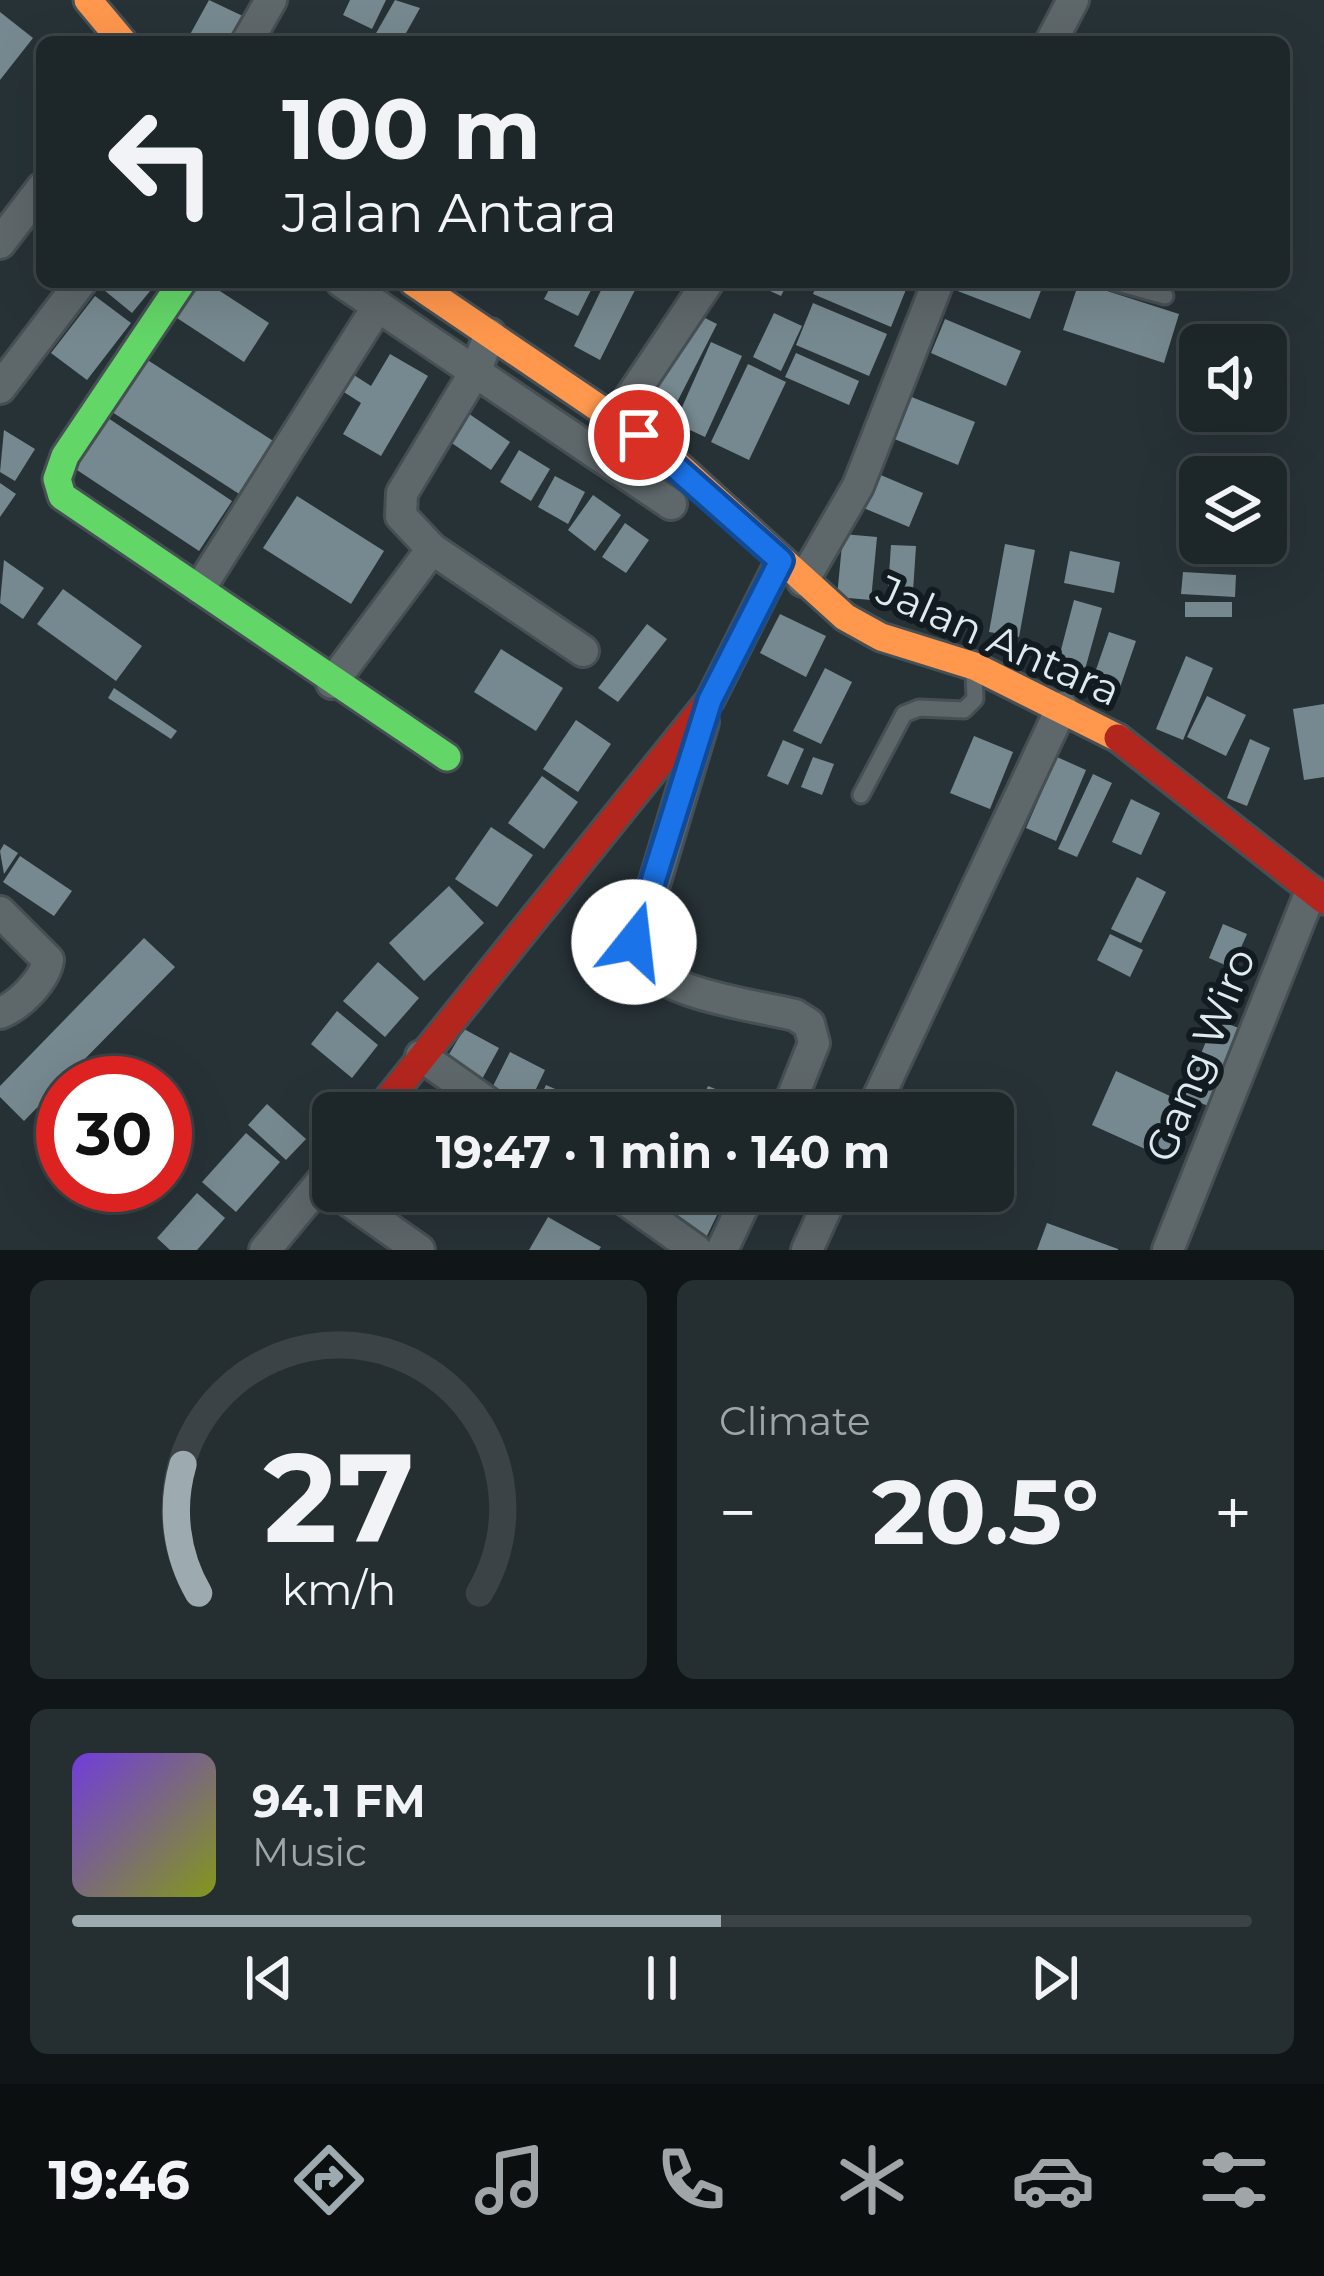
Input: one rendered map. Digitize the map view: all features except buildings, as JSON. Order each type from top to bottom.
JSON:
[{"type":"street","points":[[88,0],[118,36]]},
{"type":"street","points":[[251,36],[271,0]]},
{"type":"street","points":[[1054,36],[1073,0]]},
{"type":"street","points":[[0,243],[36,196]]},
{"type":"street","points":[[0,388],[76,288]]},
{"type":"street","points":[[178,288],[80,428],[57,479],[68,501],[447,757]]},
{"type":"street","points":[[351,288],[671,504]]},
{"type":"street","name":"Jalan Antara","points":[[421,288],[662,452],[844,617],[880,637],[974,666],[1062,707],[1148,760],[1317,895]]},
{"type":"street","points":[[616,419],[704,288]]},
{"type":"street","points":[[393,1092],[710,700],[792,571],[858,486],[936,288]]},
{"type":"street","points":[[200,588],[378,307]]},
{"type":"street","points":[[490,334],[475,372],[402,493],[401,516],[432,550],[583,651]]},
{"type":"street","points":[[332,683],[432,550]]},
{"type":"street","points":[[710,700],[634,951],[642,966],[674,985],[795,1015],[809,1024],[814,1043],[794,1092]]},
{"type":"street","points":[[881,1092],[1062,707]]},
{"type":"street","name":"Gang Wiro","points":[[1168,1250],[1317,895]]},
{"type":"street","points":[[0,911],[48,960],[48,969],[16,1005],[0,1012]]},
{"type":"street","points":[[422,1056],[473,1092]]},
{"type":"street","points":[[265,1250],[312,1202]]},
{"type":"street","points":[[369,1212],[419,1250]]},
{"type":"street","points":[[643,1212],[696,1250]]},
{"type":"street","points":[[722,1250],[739,1212]]},
{"type":"street","points":[[807,1250],[824,1212]]},
{"type":"lane","points":[[1136,288],[1165,296]]},
{"type":"lane","points":[[861,795],[904,715],[920,708],[956,712],[971,705],[974,666]]},
{"type":"traffic: fast","points":[[178,288],[65,456],[57,479],[62,496],[447,757]]},
{"type":"traffic: slow","points":[[88,0],[118,36]]},
{"type":"traffic: slow","points":[[422,288],[662,451],[845,617],[881,637],[974,666],[1118,738]]},
{"type":"traffic: jam","points":[[394,1092],[710,700],[780,561]]},
{"type":"traffic: jam","points":[[1118,738],[1324,900]]},
{"type":"route","points":[[634,942],[710,700],[781,561],[639,435]]}]
